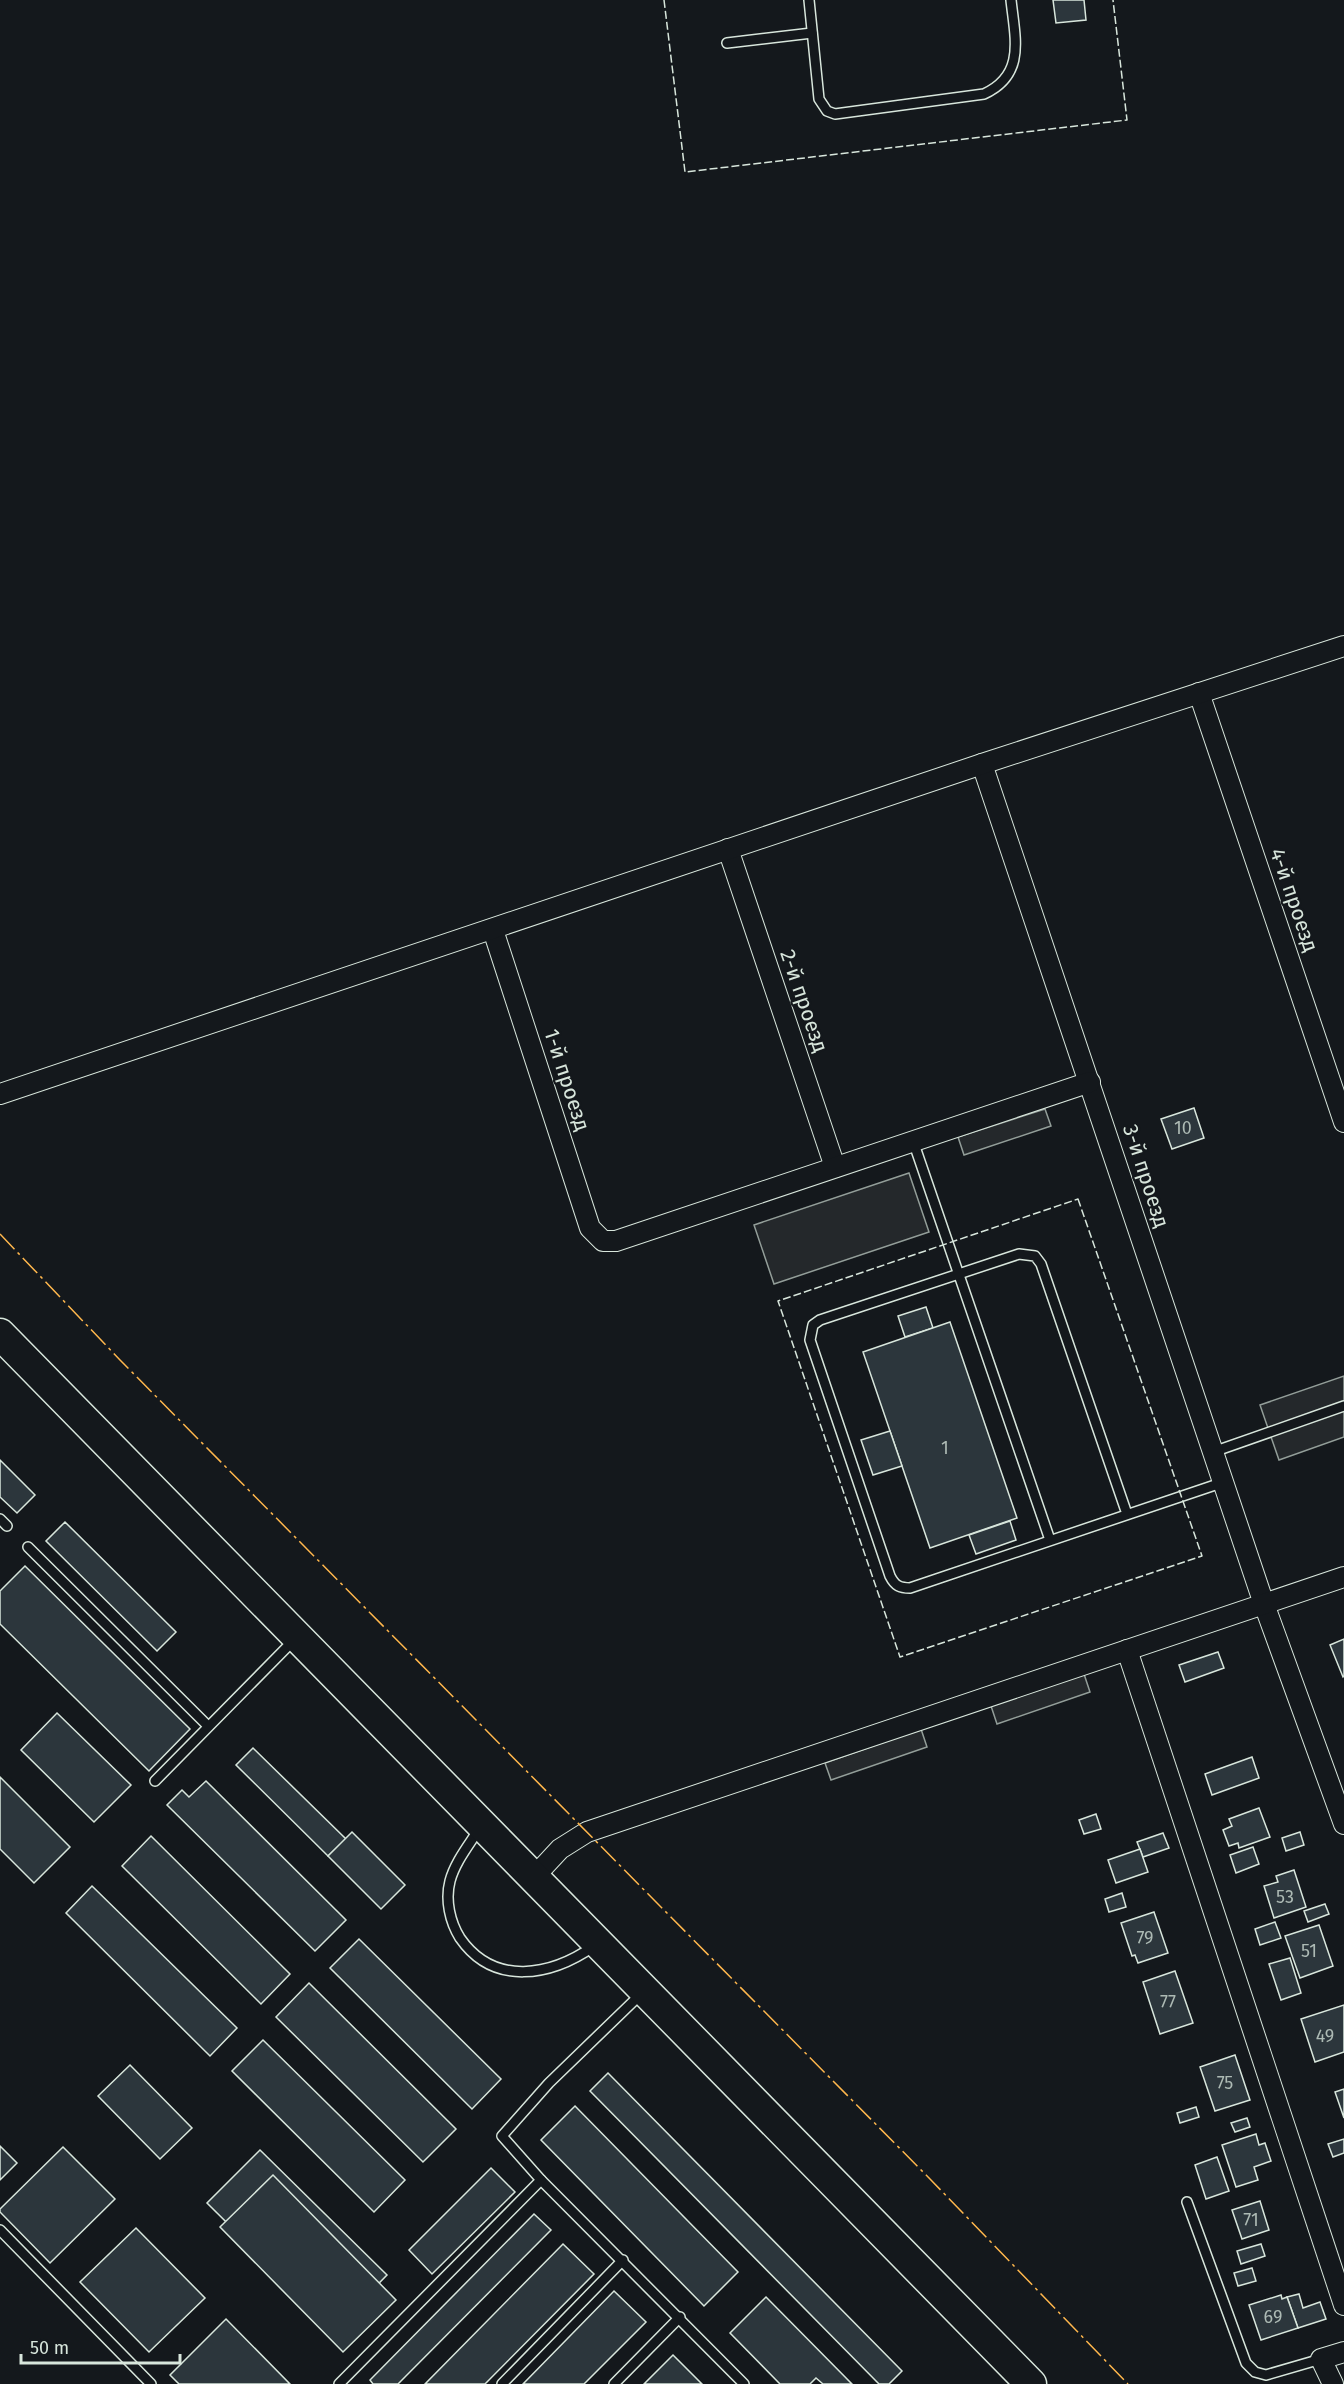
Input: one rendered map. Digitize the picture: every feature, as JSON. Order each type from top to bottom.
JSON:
[{"type":"main road","points":[[0,1334],[1031,2384]]},
{"type":"street","points":[[0,1094],[982,764],[1344,646]]},
{"type":"street","name":"4-й проезд","points":[[1199,693],[1344,1122]]},
{"type":"street","name":"3-й проезд","points":[[982,764],[1264,1604],[1344,1824]]},
{"type":"street","name":"2-й проезд","points":[[728,849],[835,1167]]},
{"type":"street","name":"1-й проезд","points":[[493,930],[590,1228],[603,1241],[616,1241],[835,1167]]},
{"type":"street","points":[[835,1167],[1089,1082]]},
{"type":"street","points":[[534,1877],[560,1849],[587,1832],[1344,1577]]},
{"type":"street","points":[[1127,1650],[1344,2305]]},
{"type":"street","points":[[1333,2384],[1321,2359],[1344,2352]]},
{"type":"lane","points":[[809,0],[819,99],[828,111],[835,114],[984,94],[995,89],[1006,80],[1012,69],[1015,40],[1011,0]]},
{"type":"lane","points":[[727,43],[812,33]]},
{"type":"lane","points":[[913,1141],[1050,1540]]},
{"type":"lane","points":[[1127,1514],[1041,1264],[1035,1256],[1019,1254],[820,1320],[813,1325],[810,1340],[890,1576],[901,1588],[910,1588],[1224,1482]]},
{"type":"lane","points":[[1213,1452],[1344,1406]]},
{"type":"lane","points":[[28,1547],[208,1726]]},
{"type":"lane","points":[[155,1781],[298,1636]]},
{"type":"lane","points":[[482,1824],[454,1872],[448,1897],[450,1916],[456,1931],[477,1958],[493,1967],[533,1972],[576,1958],[599,1942]]},
{"type":"lane","points":[[645,1990],[549,2083],[502,2136],[541,2180],[680,2317],[738,2382]]},
{"type":"lane","points":[[339,2384],[541,2180]]},
{"type":"lane","points":[[1187,2202],[1246,2363],[1255,2372],[1266,2376],[1321,2359]]},
{"type":"lane","points":[[0,2230],[151,2384]]},
{"type":"lane","points":[[502,2384],[623,2260]]},
{"type":"lane","points":[[614,2384],[680,2317]]},
{"type":"shaded area","points":[[1045,1109],[1051,1126],[964,1155],[958,1137]]},
{"type":"shaded area","points":[[909,1173],[929,1232],[774,1284],[754,1225]]},
{"type":"shaded area","points":[[1344,1376],[1344,1437],[1279,1460],[1260,1405]]},
{"type":"shaded area","points":[[1084,1674],[1090,1692],[997,1724],[991,1706]]},
{"type":"shaded area","points":[[921,1729],[927,1747],[831,1780],[825,1763]]},
{"type":"building","points":[[1053,0],[1084,0],[1086,20],[1056,23]]},
{"type":"building","points":[[1194,1108],[1204,1138],[1172,1149],[1161,1119]]},
{"type":"building","points":[[926,1307],[933,1328],[905,1337],[898,1316]]},
{"type":"building","points":[[950,1322],[1017,1518],[930,1548],[863,1352]]},
{"type":"building","points":[[890,1431],[902,1466],[873,1475],[861,1440]]},
{"type":"building","points":[[0,1460],[35,1495],[17,1513],[0,1497]]},
{"type":"building","points":[[1010,1521],[1016,1540],[976,1554],[969,1535]]},
{"type":"building","points":[[65,1522],[176,1632],[157,1651],[46,1541]]},
{"type":"building","points":[[25,1566],[190,1729],[149,1771],[0,1624],[0,1591]]},
{"type":"building","points":[[1344,1639],[1344,1676],[1343,1677],[1330,1645]]},
{"type":"building","points":[[1218,1652],[1224,1668],[1185,1682],[1179,1665]]},
{"type":"building","points":[[57,1713],[131,1785],[94,1822],[21,1750]]},
{"type":"building","points":[[253,1748],[346,1839],[328,1856],[236,1765]]},
{"type":"building","points":[[1252,1757],[1259,1778],[1212,1795],[1205,1774]]},
{"type":"building","points":[[0,1777],[70,1847],[34,1883],[0,1849]]},
{"type":"building","points":[[206,1781],[346,1920],[315,1951],[167,1805],[182,1790],[189,1797]]},
{"type":"building","points":[[1259,1808],[1270,1837],[1239,1848],[1238,1843],[1229,1846],[1223,1830],[1232,1826],[1229,1819]]},
{"type":"building","points":[[1096,1814],[1101,1829],[1084,1834],[1079,1820]]},
{"type":"building","points":[[352,1832],[405,1885],[381,1909],[328,1856]]},
{"type":"building","points":[[1300,1832],[1304,1845],[1286,1851],[1282,1838]]},
{"type":"building","points":[[1163,1833],[1169,1848],[1143,1857],[1137,1842]]},
{"type":"building","points":[[151,1836],[290,1974],[261,2004],[122,1866]]},
{"type":"building","points":[[1253,1847],[1259,1864],[1236,1873],[1230,1855]]},
{"type":"building","points":[[1140,1849],[1148,1872],[1116,1883],[1108,1860]]},
{"type":"building","points":[[1294,1870],[1306,1907],[1274,1918],[1264,1886],[1278,1882],[1276,1876]]},
{"type":"building","points":[[92,1886],[237,2028],[210,2056],[66,1913]]},
{"type":"building","points":[[1122,1893],[1126,1907],[1109,1912],[1105,1899]]},
{"type":"building","points":[[1325,1904],[1329,1914],[1308,1922],[1304,1911]]},
{"type":"building","points":[[1154,1912],[1168,1953],[1138,1963],[1135,1955],[1132,1956],[1121,1923]]},
{"type":"building","points":[[1275,1922],[1281,1938],[1260,1945],[1255,1929]]},
{"type":"building","points":[[1319,1925],[1333,1966],[1300,1978],[1285,1936]]},
{"type":"building","points":[[359,1939],[501,2079],[472,2109],[330,1968]]},
{"type":"building","points":[[1290,1958],[1301,1993],[1281,2000],[1269,1964]]},
{"type":"building","points":[[1175,1971],[1193,2023],[1160,2034],[1143,1982]]},
{"type":"building","points":[[309,1983],[456,2129],[423,2162],[276,2017]]},
{"type":"building","points":[[1344,2005],[1344,2052],[1315,2062],[1301,2019]]},
{"type":"building","points":[[263,2040],[405,2180],[374,2212],[232,2071]]},
{"type":"building","points":[[1235,2055],[1250,2100],[1215,2111],[1200,2067]]},
{"type":"building","points":[[130,2065],[192,2128],[160,2159],[98,2096]]},
{"type":"building","points":[[608,2073],[902,2371],[889,2384],[879,2384],[590,2091]]},
{"type":"building","points":[[1344,2089],[1344,2118],[1335,2092]]},
{"type":"building","points":[[575,2106],[738,2272],[704,2306],[541,2140]]},
{"type":"building","points":[[1196,2107],[1199,2117],[1180,2123],[1177,2113]]},
{"type":"building","points":[[1247,2118],[1250,2127],[1235,2132],[1231,2123]]},
{"type":"building","points":[[1256,2134],[1259,2145],[1265,2143],[1271,2161],[1254,2167],[1258,2180],[1236,2187],[1222,2145]]},
{"type":"building","points":[[1344,2139],[1344,2153],[1333,2157],[1328,2144]]},
{"type":"building","points":[[0,2146],[17,2163],[0,2180]]},
{"type":"building","points":[[63,2147],[115,2199],[50,2263],[0,2212],[0,2209]]},
{"type":"building","points":[[260,2150],[387,2275],[334,2329],[207,2203]]},
{"type":"building","points":[[1217,2157],[1229,2191],[1206,2199],[1195,2165]]},
{"type":"building","points":[[491,2168],[515,2192],[432,2274],[409,2250]]},
{"type":"building","points":[[273,2175],[396,2300],[343,2352],[220,2227]]},
{"type":"building","points":[[1260,2201],[1269,2230],[1242,2239],[1232,2210]]},
{"type":"building","points":[[534,2214],[551,2230],[398,2384],[373,2384],[370,2380]]},
{"type":"building","points":[[136,2228],[205,2298],[149,2352],[80,2282]]},
{"type":"building","points":[[563,2244],[594,2274],[485,2384],[425,2384]]},
{"type":"building","points":[[1261,2244],[1265,2256],[1241,2264],[1237,2251]]},
{"type":"building","points":[[1252,2268],[1256,2281],[1238,2286],[1234,2273]]},
{"type":"building","points":[[614,2291],[646,2322],[584,2384],[523,2384]]},
{"type":"building","points":[[1299,2294],[1303,2308],[1320,2302],[1326,2319],[1298,2328],[1287,2297]]},
{"type":"building","points":[[1281,2295],[1282,2299],[1287,2297],[1298,2328],[1261,2340],[1249,2305]]},
{"type":"building","points":[[766,2297],[852,2384],[823,2384],[816,2378],[810,2384],[780,2384],[730,2333]]},
{"type":"building","points":[[226,2319],[290,2384],[179,2384],[170,2375]]},
{"type":"building","points":[[673,2355],[702,2384],[644,2384]]},
{"type":"fence","points":[[664,0],[685,172],[1127,120],[1113,0]]},
{"type":"fence","points":[[1078,1199],[1202,1556],[900,1657],[778,1301],[1078,1199]]},
{"type":"power","points":[[0,1234],[120,1360],[930,2179],[1128,2384]]}]
